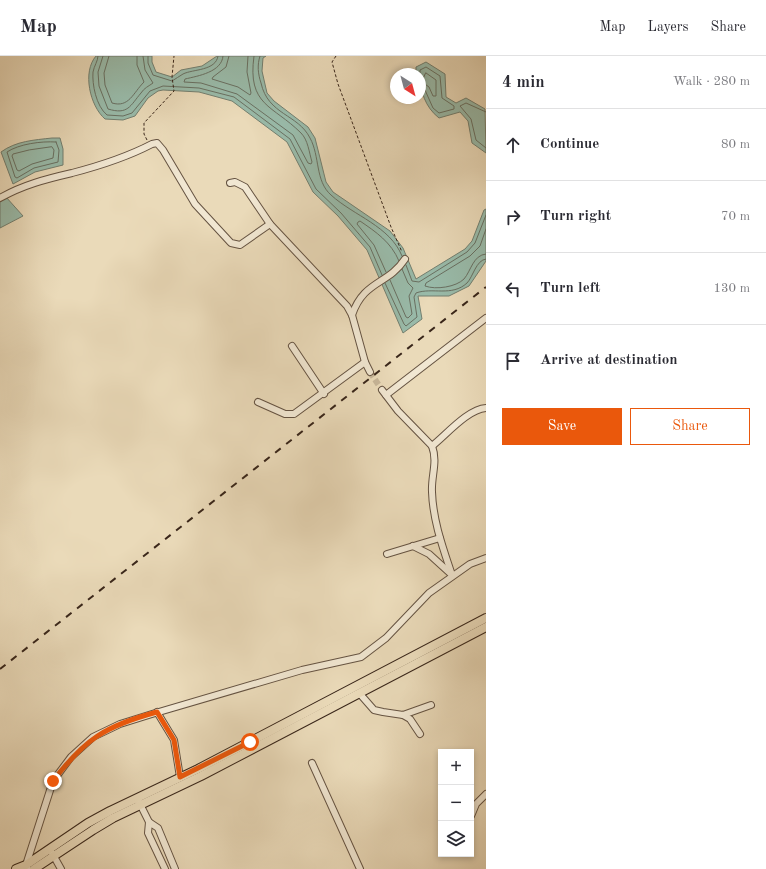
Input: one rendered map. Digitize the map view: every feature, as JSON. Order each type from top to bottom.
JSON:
[{"type":"main road","points":[[16,869],[27,867],[93,830],[180,777],[393,672],[442,646],[486,618]]},
{"type":"main road","points":[[442,646],[486,627]]},
{"type":"main road","points":[[139,801],[201,776],[360,694],[393,672]]},
{"type":"main road","points":[[34,869],[52,853]]},
{"type":"street","points":[[0,198],[15,189],[50,177],[71,173],[124,157],[149,145],[157,143],[161,146],[195,204],[230,243],[240,244],[270,224]]},
{"type":"street","points":[[230,183],[235,182],[245,187],[270,224],[342,298],[352,315],[365,362],[370,372]]},
{"type":"street","points":[[352,315],[356,302],[368,288],[389,275],[400,266],[405,258]]},
{"type":"street","points":[[452,575],[434,518],[432,490],[435,469],[435,454],[432,446],[398,411],[384,393],[486,318]]},
{"type":"street","points":[[292,346],[324,394]]},
{"type":"street","points":[[258,402],[290,415],[324,394],[365,362]]},
{"type":"street","points":[[432,446],[472,412],[480,408],[486,408]]},
{"type":"street","points":[[387,554],[440,538]]},
{"type":"street","points":[[414,546],[429,554],[452,575]]},
{"type":"street","points":[[27,867],[53,781],[71,757],[93,737],[120,724],[157,712],[302,670],[361,657],[386,638],[424,598],[452,575],[470,564],[486,558]]},
{"type":"street","points":[[360,694],[374,710],[403,715],[410,719],[420,734]]},
{"type":"street","points":[[403,715],[431,705]]},
{"type":"street","points":[[157,712],[174,740],[180,777]]},
{"type":"street","points":[[312,763],[360,869]]},
{"type":"street","points":[[474,809],[476,804],[486,794]]},
{"type":"street","points":[[139,801],[149,822],[148,833],[165,869]]},
{"type":"street","points":[[149,822],[158,828],[175,869]]},
{"type":"street","points":[[52,853],[61,869]]},
{"type":"path","points":[[149,145],[144,134],[144,123],[174,92],[172,77],[174,56]]},
{"type":"path","points":[[336,56],[332,62],[338,84],[391,227],[405,258]]},
{"type":"water","points":[[96,56],[152,56],[152,62],[156,72],[172,77],[181,70],[202,66],[217,56],[266,56],[263,58],[262,71],[267,93],[274,101],[308,127],[315,138],[326,182],[333,192],[390,231],[403,248],[416,279],[465,249],[472,241],[484,210],[486,209],[486,261],[469,286],[449,296],[418,296],[422,319],[403,333],[367,250],[338,216],[313,192],[287,142],[232,101],[199,92],[158,91],[148,98],[135,116],[123,120],[105,119],[95,106],[90,89],[89,71]]},
{"type":"water","points":[[426,62],[445,74],[446,97],[456,103],[466,98],[485,109],[486,153],[472,143],[468,121],[460,112],[439,118],[434,114],[426,102],[426,68],[416,67]]},
{"type":"water","points":[[60,138],[63,149],[63,165],[35,172],[13,184],[1,152],[19,143]]},
{"type":"water","points":[[6,197],[23,216],[0,228],[0,202]]},
{"type":"tunnel","points":[[370,372],[382,390]]},
{"type":"railway","points":[[0,669],[486,287]]},
{"type":"route","points":[[53,781],[71,757],[93,737],[120,724],[157,712],[172,734],[180,777],[250,742]]}]
